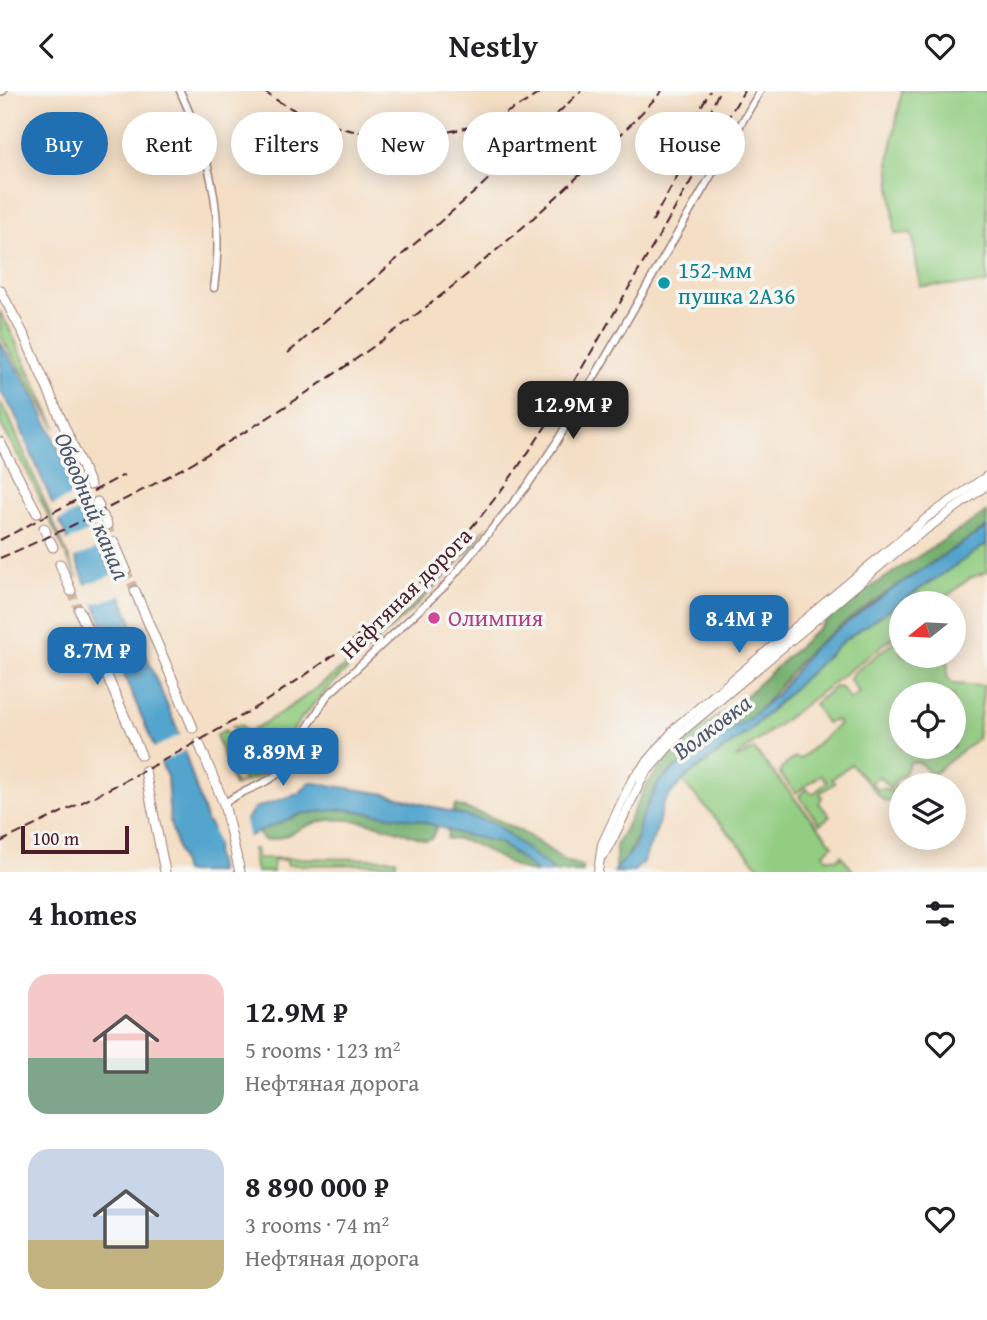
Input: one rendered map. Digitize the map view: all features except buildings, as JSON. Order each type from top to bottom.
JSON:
[{"type":"main road","points":[[0,290],[24,335],[90,485]]},
{"type":"main road","points":[[0,442],[37,513]]},
{"type":"main road","points":[[114,542],[126,570]]},
{"type":"main road","points":[[60,564],[71,591]]},
{"type":"main road","points":[[135,591],[193,728]]},
{"type":"main road","points":[[79,610],[141,755]]},
{"type":"main road","points":[[199,743],[225,809],[240,872]]},
{"type":"main road","points":[[145,771],[165,872]]},
{"type":"street","points":[[180,91],[202,139],[212,179],[217,226],[214,288]]},
{"type":"street","name":"Нефтяная дорога","points":[[225,809],[239,792],[270,781],[280,772],[327,696],[445,586],[517,501],[556,443],[760,91]]},
{"type":"street","points":[[598,871],[607,833],[632,780],[678,725],[929,516],[987,476]]},
{"type":"street","points":[[601,857],[607,851],[644,775],[683,731],[915,537],[987,485]]},
{"type":"green space","points":[[902,91],[987,91],[987,284],[920,286],[912,233],[895,234],[889,160]]},
{"type":"green space","points":[[0,312],[9,328],[56,428],[0,335]]},
{"type":"green space","points":[[0,402],[8,415],[77,578],[28,473],[0,423]]},
{"type":"green space","points":[[987,512],[987,527],[900,583],[836,629],[807,653],[752,716],[671,771],[654,791],[631,849],[616,869],[616,846],[647,784],[684,739],[739,702],[843,605]]},
{"type":"green space","points":[[487,526],[438,584],[327,690],[280,748],[274,751],[243,738],[232,726],[241,725],[248,732],[279,714],[344,667],[437,583]]},
{"type":"green space","points":[[987,544],[987,572],[970,578],[954,591],[917,591]]},
{"type":"green space","points":[[889,610],[889,640],[736,757],[754,749],[833,845],[824,853],[826,858],[838,859],[841,855],[854,872],[764,872],[682,781],[747,733],[843,641]]},
{"type":"green space","points":[[889,645],[889,669],[948,669],[947,677],[951,682],[889,682],[889,759],[952,759],[934,773],[930,773],[919,762],[910,762],[904,773],[889,773],[889,787],[879,776],[871,782],[877,789],[889,791],[889,801],[884,801],[851,764],[832,779],[835,783],[820,793],[822,797],[819,803],[830,816],[820,824],[799,796],[806,789],[813,794],[827,782],[821,775],[796,793],[780,774],[781,769],[795,757],[800,759],[839,724],[836,720],[826,723],[814,704],[835,687],[842,688],[850,700],[859,693],[850,680],[852,674]]},
{"type":"green space","points":[[966,685],[984,686],[977,739],[966,748]]},
{"type":"green space","points":[[225,730],[232,740],[258,756],[251,766],[243,761],[228,765],[235,785],[244,782],[234,786],[216,735]]},
{"type":"green space","points":[[263,759],[272,763],[274,770],[244,782],[242,776],[253,772]]},
{"type":"green space","points":[[455,805],[496,819],[526,834],[564,860],[583,867],[583,872],[555,872],[453,811]]},
{"type":"green space","points":[[343,809],[418,820],[437,826],[432,838],[426,840],[383,826],[338,819],[309,825],[271,840],[264,840],[257,832],[300,814]]},
{"type":"green space","points":[[448,830],[499,842],[537,872],[515,867],[471,843],[447,839]]},
{"type":"green space","points":[[252,849],[255,849],[257,858],[396,859],[396,864],[287,865],[287,860],[273,860],[273,872],[256,872]]},
{"type":"water","name":"Обводный канал","points":[[0,342],[34,396],[51,431],[178,731],[206,819],[213,830],[244,822],[255,808],[300,793],[309,782],[386,794],[495,824],[555,872],[537,872],[499,842],[463,835],[418,820],[343,809],[300,814],[249,836],[217,844],[215,853],[219,872],[184,872],[170,822],[167,777],[14,412],[0,391]]},
{"type":"water","points":[[987,527],[987,544],[917,591],[890,591]]},
{"type":"water","points":[[889,592],[889,610],[843,641],[747,733],[686,776],[663,803],[656,832],[643,862],[633,872],[614,872],[635,847],[641,818],[660,781],[703,746],[751,717],[777,694],[814,647]]},
{"type":"pier","points":[[80,491],[87,507],[56,522],[50,507]]},
{"type":"pier","points":[[96,529],[104,546],[72,559],[65,542]]},
{"type":"pier","points":[[115,574],[124,594],[91,605],[83,586]]},
{"type":"pier","points":[[183,733],[188,749],[158,764],[152,749]]},
{"type":"pier","points":[[244,816],[249,839],[221,846],[219,857],[216,857],[218,848],[211,824],[206,820],[210,818],[216,826]]},
{"type":"tunnel","points":[[107,525],[114,542]]},
{"type":"tunnel","points":[[126,570],[135,591]]},
{"type":"tunnel","points":[[71,591],[79,610]]},
{"type":"railway","points":[[263,91],[295,110],[330,124],[365,133],[402,136],[439,133],[475,125],[510,111],[542,91]]},
{"type":"railway","points":[[288,353],[477,190],[581,91]]},
{"type":"railway","points":[[0,558],[92,516],[182,469],[270,416],[355,359],[438,298],[517,233],[591,164],[662,91]]},
{"type":"railway","points":[[698,112],[710,91]]},
{"type":"railway","points":[[652,222],[702,131],[719,91]]},
{"type":"railway","points":[[0,842],[111,788],[224,727],[330,657],[380,619],[425,578],[481,516],[553,415],[744,91]]},
{"type":"railway","points":[[0,540],[124,475]]},
{"type":"place","name":"152-мм пушка 2А36","points":[[664,283]]},
{"type":"place","name":"Олимпия","points":[[434,618]]},
{"type":"water label","name":"Волковка","points":[[712,727]]}]
